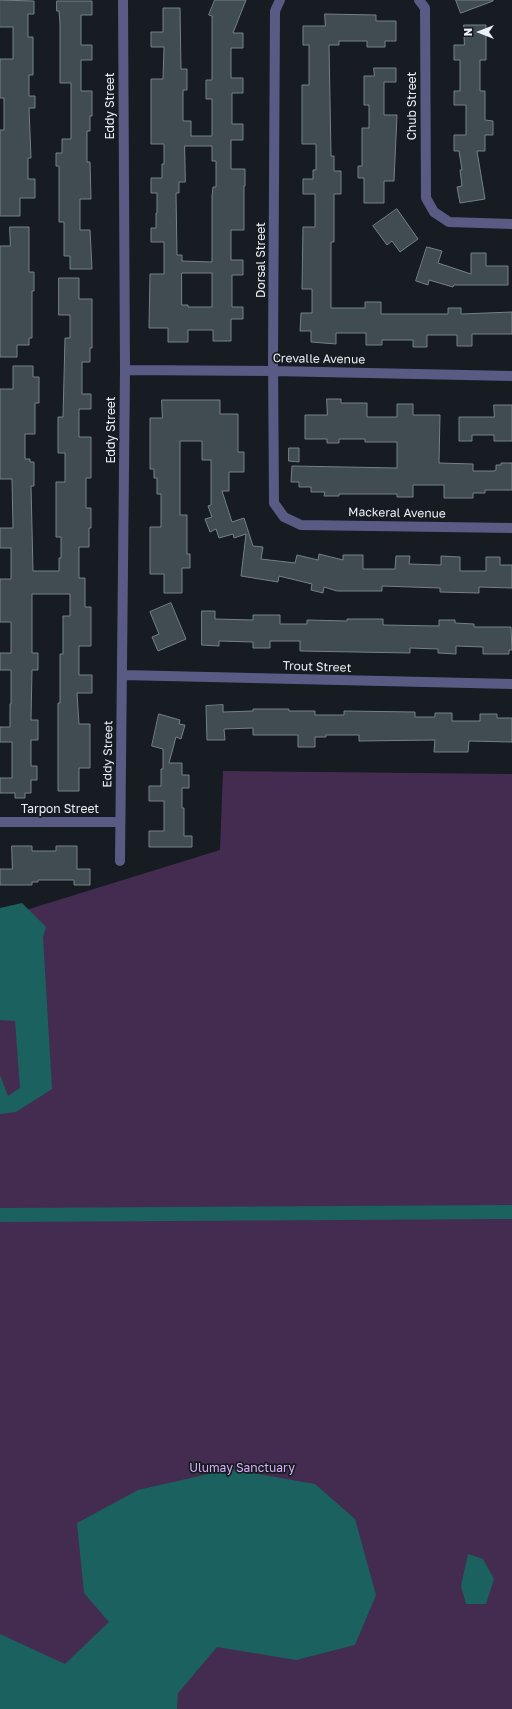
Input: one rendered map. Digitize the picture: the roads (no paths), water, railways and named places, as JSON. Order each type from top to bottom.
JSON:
[{"type":"street","name":"Eddy Street","points":[[120,861],[125,370],[123,0]]},
{"type":"street","name":"Dorsal Street","points":[[280,0],[275,11],[273,371],[274,503],[284,518]]},
{"type":"street","name":"Chub Street","points":[[419,0],[425,8],[426,198],[434,212],[449,222],[512,224]]},
{"type":"street","name":"Crevalle Avenue","points":[[125,370],[273,371],[512,376]]},
{"type":"street","name":"Mackeral Avenue","points":[[284,518],[301,525],[512,528]]},
{"type":"street","name":"Trout Street","points":[[122,675],[512,684]]},
{"type":"street","name":"Tarpon Street","points":[[0,822],[120,822]]},
{"type":"waterway","points":[[0,1215],[512,1212]]},
{"type":"park label","name":"Ulumay Sanctuary","points":[[242,1468]]}]
